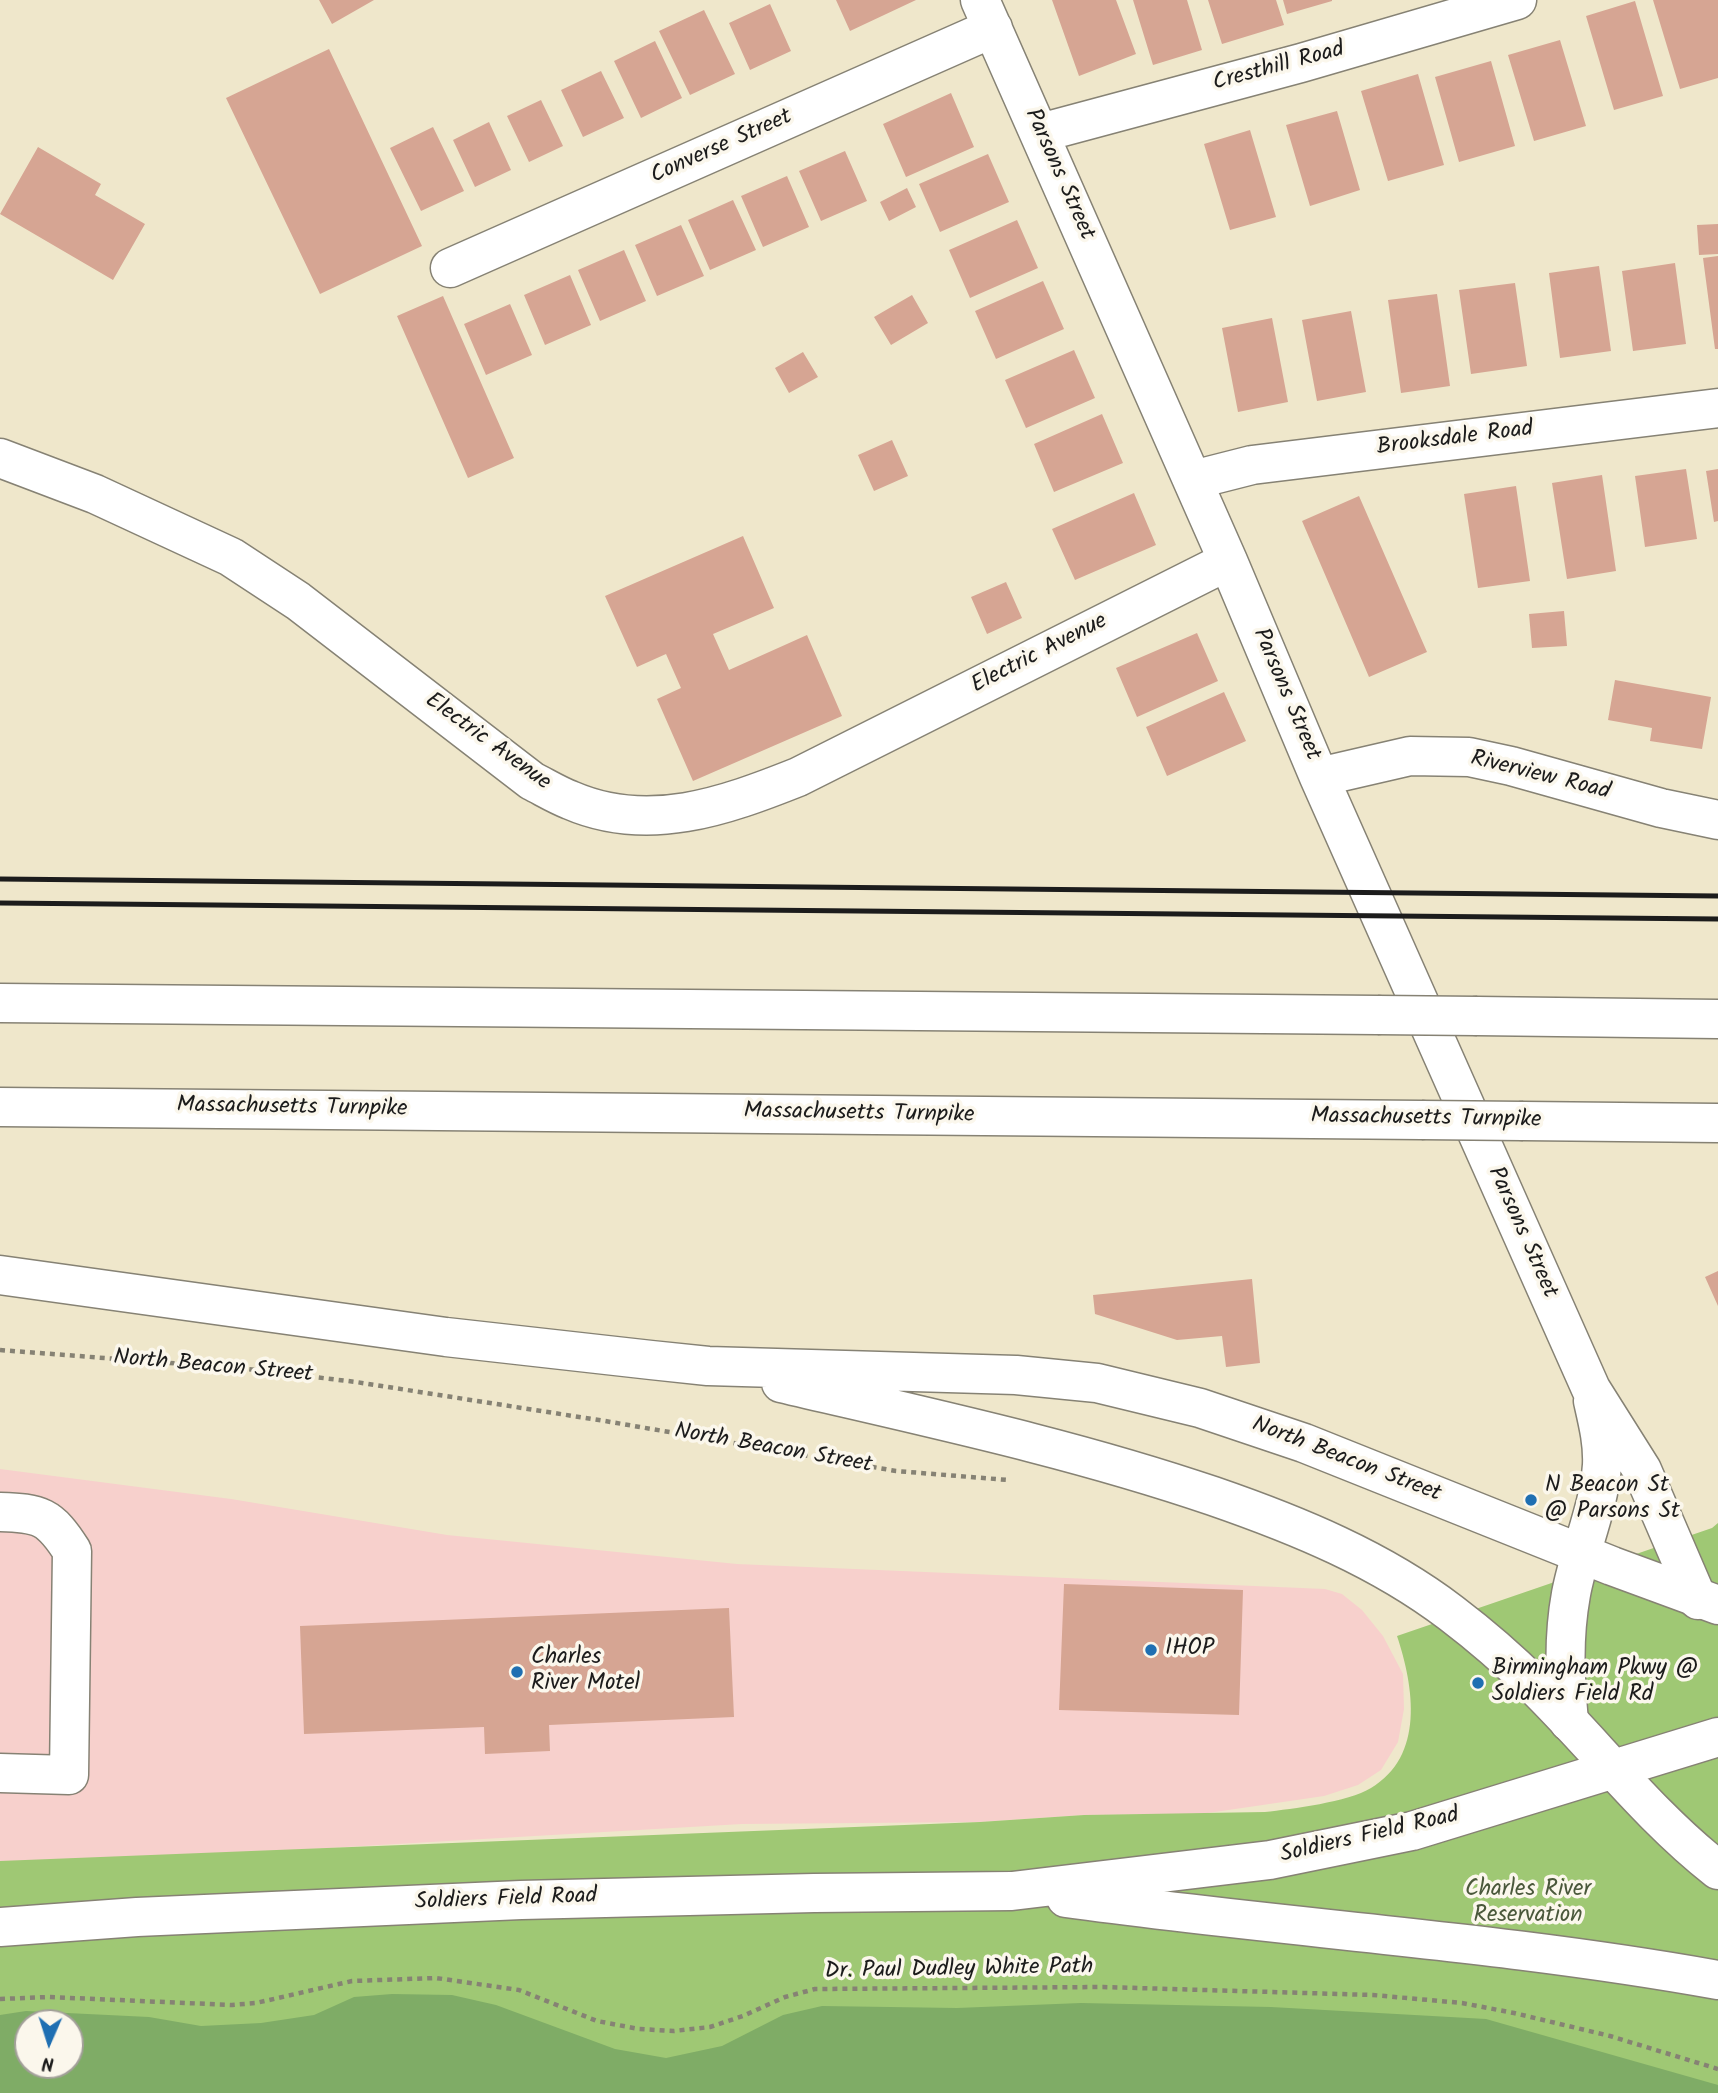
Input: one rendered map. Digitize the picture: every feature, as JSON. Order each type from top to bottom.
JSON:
[{"type":"main road","name":"Cresthill Road","points":[[1040,133],[1301,63],[1517,0]]},
{"type":"main road","name":"Parsons Street","points":[[987,14],[1193,480],[1319,777],[1591,1389],[1642,1470],[1708,1603]]},
{"type":"main road","name":"Converse Street","points":[[450,268],[987,14]]},
{"type":"main road","name":"Brooksdale Road","points":[[1193,480],[1252,466],[1718,408]]},
{"type":"main road","name":"Electric Avenue","points":[[0,458],[95,494],[231,556],[298,601],[532,781],[571,801],[611,812],[653,816],[696,812],[741,800],[798,777],[867,729],[1228,561]]},
{"type":"main road","name":"Riverview Road","points":[[1319,777],[1410,756],[1469,757],[1661,808],[1718,820]]},
{"type":"main road","points":[[0,1003],[1718,1018]]},
{"type":"main road","name":"Massachusetts Turnpike","points":[[0,1107],[1718,1123]]},
{"type":"main road","name":"North Beacon Street","points":[[0,1275],[500,1344],[708,1366],[1016,1375],[1061,1378],[1126,1389],[1199,1408],[1304,1443],[1708,1603]]},
{"type":"main road","name":"North Beacon Street","points":[[708,1366],[1052,1447],[1167,1480],[1288,1524],[1353,1553],[1386,1570],[1449,1612],[1511,1664],[1658,1816],[1718,1870]]},
{"type":"main road","name":"Parsons Street","points":[[1569,1722],[1564,1645],[1570,1603],[1602,1466],[1601,1437],[1591,1389]]},
{"type":"main road","points":[[0,1512],[32,1514],[47,1520],[60,1531],[72,1551],[69,1775],[0,1773]]},
{"type":"main road","name":"Soldiers Field Road","points":[[0,1927],[137,1917],[521,1900],[1012,1891],[1270,1860],[1339,1847],[1424,1828],[1718,1737]]},
{"type":"main road","name":"Soldiers Field Road","points":[[1012,1891],[1217,1918],[1506,1948],[1718,1980]]},
{"type":"path","name":"North Beacon Street","points":[[0,1350],[248,1369],[356,1381],[896,1471],[1013,1480]]},
{"type":"path","name":"Dr. Paul Dudley White Path","points":[[0,1999],[49,1997],[232,2005],[256,2003],[352,1982],[436,1978],[519,1990],[597,2021],[639,2029],[674,2031],[710,2027],[785,1997],[815,1989],[1103,1987],[1286,1991],[1462,2003],[1610,2036],[1718,2068]]},
{"type":"shaded area","points":[[0,1469],[231,1499],[447,1535],[737,1564],[1325,1589],[1342,1594],[1362,1610],[1383,1636],[1403,1674],[1404,1709],[1398,1742],[1381,1770],[1358,1785],[1324,1796],[1201,1814],[1084,1815],[980,1822],[742,1824],[0,1867]]},
{"type":"green space","name":"Charles River Reservation","points":[[1718,1523],[1718,2093],[0,2093],[0,1861],[980,1822],[1084,1815],[1265,1812],[1320,1804],[1371,1788],[1388,1774],[1400,1758],[1411,1719],[1408,1677],[1397,1636],[1712,1528]]},
{"type":"green space","points":[[392,1994],[452,1995],[496,2005],[615,2049],[666,2058],[722,2046],[783,2015],[822,2006],[957,2008],[1081,2003],[1271,2007],[1486,2019],[1718,2085],[1718,2093],[0,2093],[0,2015],[14,2013],[14,2079],[84,2079],[84,2014],[149,2017],[201,2026],[261,2023],[314,2015],[354,1997]]},
{"type":"building","points":[[319,0],[374,0],[332,24]]},
{"type":"building","points":[[836,0],[916,0],[850,31]]},
{"type":"building","points":[[1052,0],[1116,0],[1136,54],[1079,76]]},
{"type":"building","points":[[1133,0],[1187,0],[1202,50],[1153,65]]},
{"type":"building","points":[[1208,0],[1276,0],[1284,25],[1222,44]]},
{"type":"building","points":[[1283,0],[1332,0],[1332,1],[1287,14]]},
{"type":"building","points":[[1653,0],[1718,0],[1718,78],[1680,89]]},
{"type":"building","points":[[1635,1],[1663,96],[1614,110],[1586,16]]},
{"type":"building","points":[[770,4],[791,51],[750,70],[729,23]]},
{"type":"building","points":[[704,10],[735,74],[690,95],[659,31]]},
{"type":"building","points":[[1560,40],[1586,126],[1534,141],[1508,55]]},
{"type":"building","points":[[655,41],[682,98],[641,118],[614,61]]},
{"type":"building","points":[[329,49],[422,246],[320,294],[226,98]]},
{"type":"building","points":[[1491,61],[1515,146],[1459,162],[1435,77]]},
{"type":"building","points":[[601,71],[624,118],[583,137],[561,90]]},
{"type":"building","points":[[1418,74],[1444,165],[1388,181],[1361,91]]},
{"type":"building","points":[[951,93],[974,147],[906,177],[883,124]]},
{"type":"building","points":[[541,100],[563,146],[529,162],[507,116]]},
{"type":"building","points":[[1337,111],[1360,190],[1310,206],[1286,125]]},
{"type":"building","points":[[489,122],[511,170],[475,187],[453,140]]},
{"type":"building","points":[[433,127],[464,191],[421,211],[390,148]]},
{"type":"building","points":[[1250,130],[1276,217],[1230,230],[1204,144]]},
{"type":"building","points":[[38,147],[101,184],[95,195],[145,224],[113,280],[0,214]]},
{"type":"building","points":[[845,151],[867,201],[821,221],[799,171]]},
{"type":"building","points":[[988,154],[1009,202],[940,232],[919,184]]},
{"type":"building","points":[[787,176],[809,227],[763,247],[741,196]]},
{"type":"building","points":[[907,188],[916,207],[889,221],[880,202]]},
{"type":"building","points":[[733,200],[756,250],[710,270],[688,220]]},
{"type":"building","points":[[1017,220],[1038,268],[970,298],[949,250]]},
{"type":"building","points":[[1718,224],[1718,254],[1699,255],[1697,225]]},
{"type":"building","points":[[681,225],[704,276],[657,296],[635,245]]},
{"type":"building","points":[[624,250],[646,301],[600,321],[578,270]]},
{"type":"building","points":[[1718,256],[1718,349],[1715,349],[1703,258]]},
{"type":"building","points":[[1675,263],[1686,344],[1633,351],[1622,271]]},
{"type":"building","points":[[1599,266],[1611,351],[1560,358],[1549,273]]},
{"type":"building","points":[[570,275],[591,325],[545,345],[524,295]]},
{"type":"building","points":[[1043,281],[1064,329],[996,359],[975,311]]},
{"type":"building","points":[[1515,283],[1527,366],[1471,374],[1459,290]]},
{"type":"building","points":[[1437,294],[1450,386],[1401,393],[1388,300]]},
{"type":"building","points":[[912,295],[928,323],[891,345],[874,317]]},
{"type":"building","points":[[443,296],[514,458],[468,478],[397,316]]},
{"type":"building","points":[[510,304],[532,355],[486,375],[464,324]]},
{"type":"building","points":[[1351,311],[1366,392],[1317,401],[1302,320]]},
{"type":"building","points":[[1272,318],[1288,402],[1238,412],[1222,328]]},
{"type":"building","points":[[1074,350],[1095,398],[1026,428],[1005,380]]},
{"type":"building","points":[[803,352],[818,377],[789,393],[775,368]]},
{"type":"building","points":[[1102,414],[1123,463],[1054,492],[1034,444]]},
{"type":"building","points":[[892,440],[908,476],[874,491],[858,455]]},
{"type":"building","points":[[1686,469],[1697,539],[1645,547],[1635,476]]},
{"type":"building","points":[[1718,469],[1718,521],[1714,522],[1706,471]]},
{"type":"building","points":[[1602,475],[1616,571],[1567,579],[1552,483]]},
{"type":"building","points":[[1516,486],[1530,581],[1478,588],[1464,494]]},
{"type":"building","points":[[1134,493],[1156,545],[1075,580],[1052,529]]},
{"type":"building","points":[[1359,496],[1427,652],[1369,677],[1302,521]]},
{"type":"building","points":[[743,536],[774,608],[713,634],[729,670],[807,635],[842,716],[693,781],[657,699],[681,688],[666,654],[637,667],[605,596]]},
{"type":"building","points":[[1006,582],[1022,618],[987,634],[971,597]]},
{"type":"building","points":[[1564,611],[1567,646],[1532,648],[1529,614]]},
{"type":"building","points":[[1197,633],[1218,681],[1137,717],[1116,668]]},
{"type":"building","points":[[1615,680],[1711,697],[1702,749],[1650,741],[1652,728],[1608,720]]},
{"type":"building","points":[[1224,692],[1246,741],[1167,776],[1146,727]]},
{"type":"building","points":[[1718,1271],[1718,1306],[1705,1277]]},
{"type":"building","points":[[1252,1279],[1260,1363],[1226,1367],[1222,1336],[1177,1340],[1095,1314],[1093,1295]]},
{"type":"building","name":"IHOP","points":[[1064,1584],[1243,1590],[1239,1715],[1059,1710]]},
{"type":"building","name":"Charles River Motel","points":[[729,1608],[734,1717],[549,1725],[550,1751],[485,1754],[484,1727],[304,1734],[300,1626]]},
{"type":"railway","points":[[0,879],[1718,896]]},
{"type":"railway","points":[[0,903],[1718,919]]},
{"type":"place","name":"N Beacon St @ Parsons St","points":[[1531,1500]]},
{"type":"place","name":"IHOP","points":[[1151,1650]]},
{"type":"place","name":"Charles River Motel","points":[[517,1672]]},
{"type":"place","name":"Birmingham Pkwy @ Soldiers Field Rd","points":[[1478,1683]]}]
